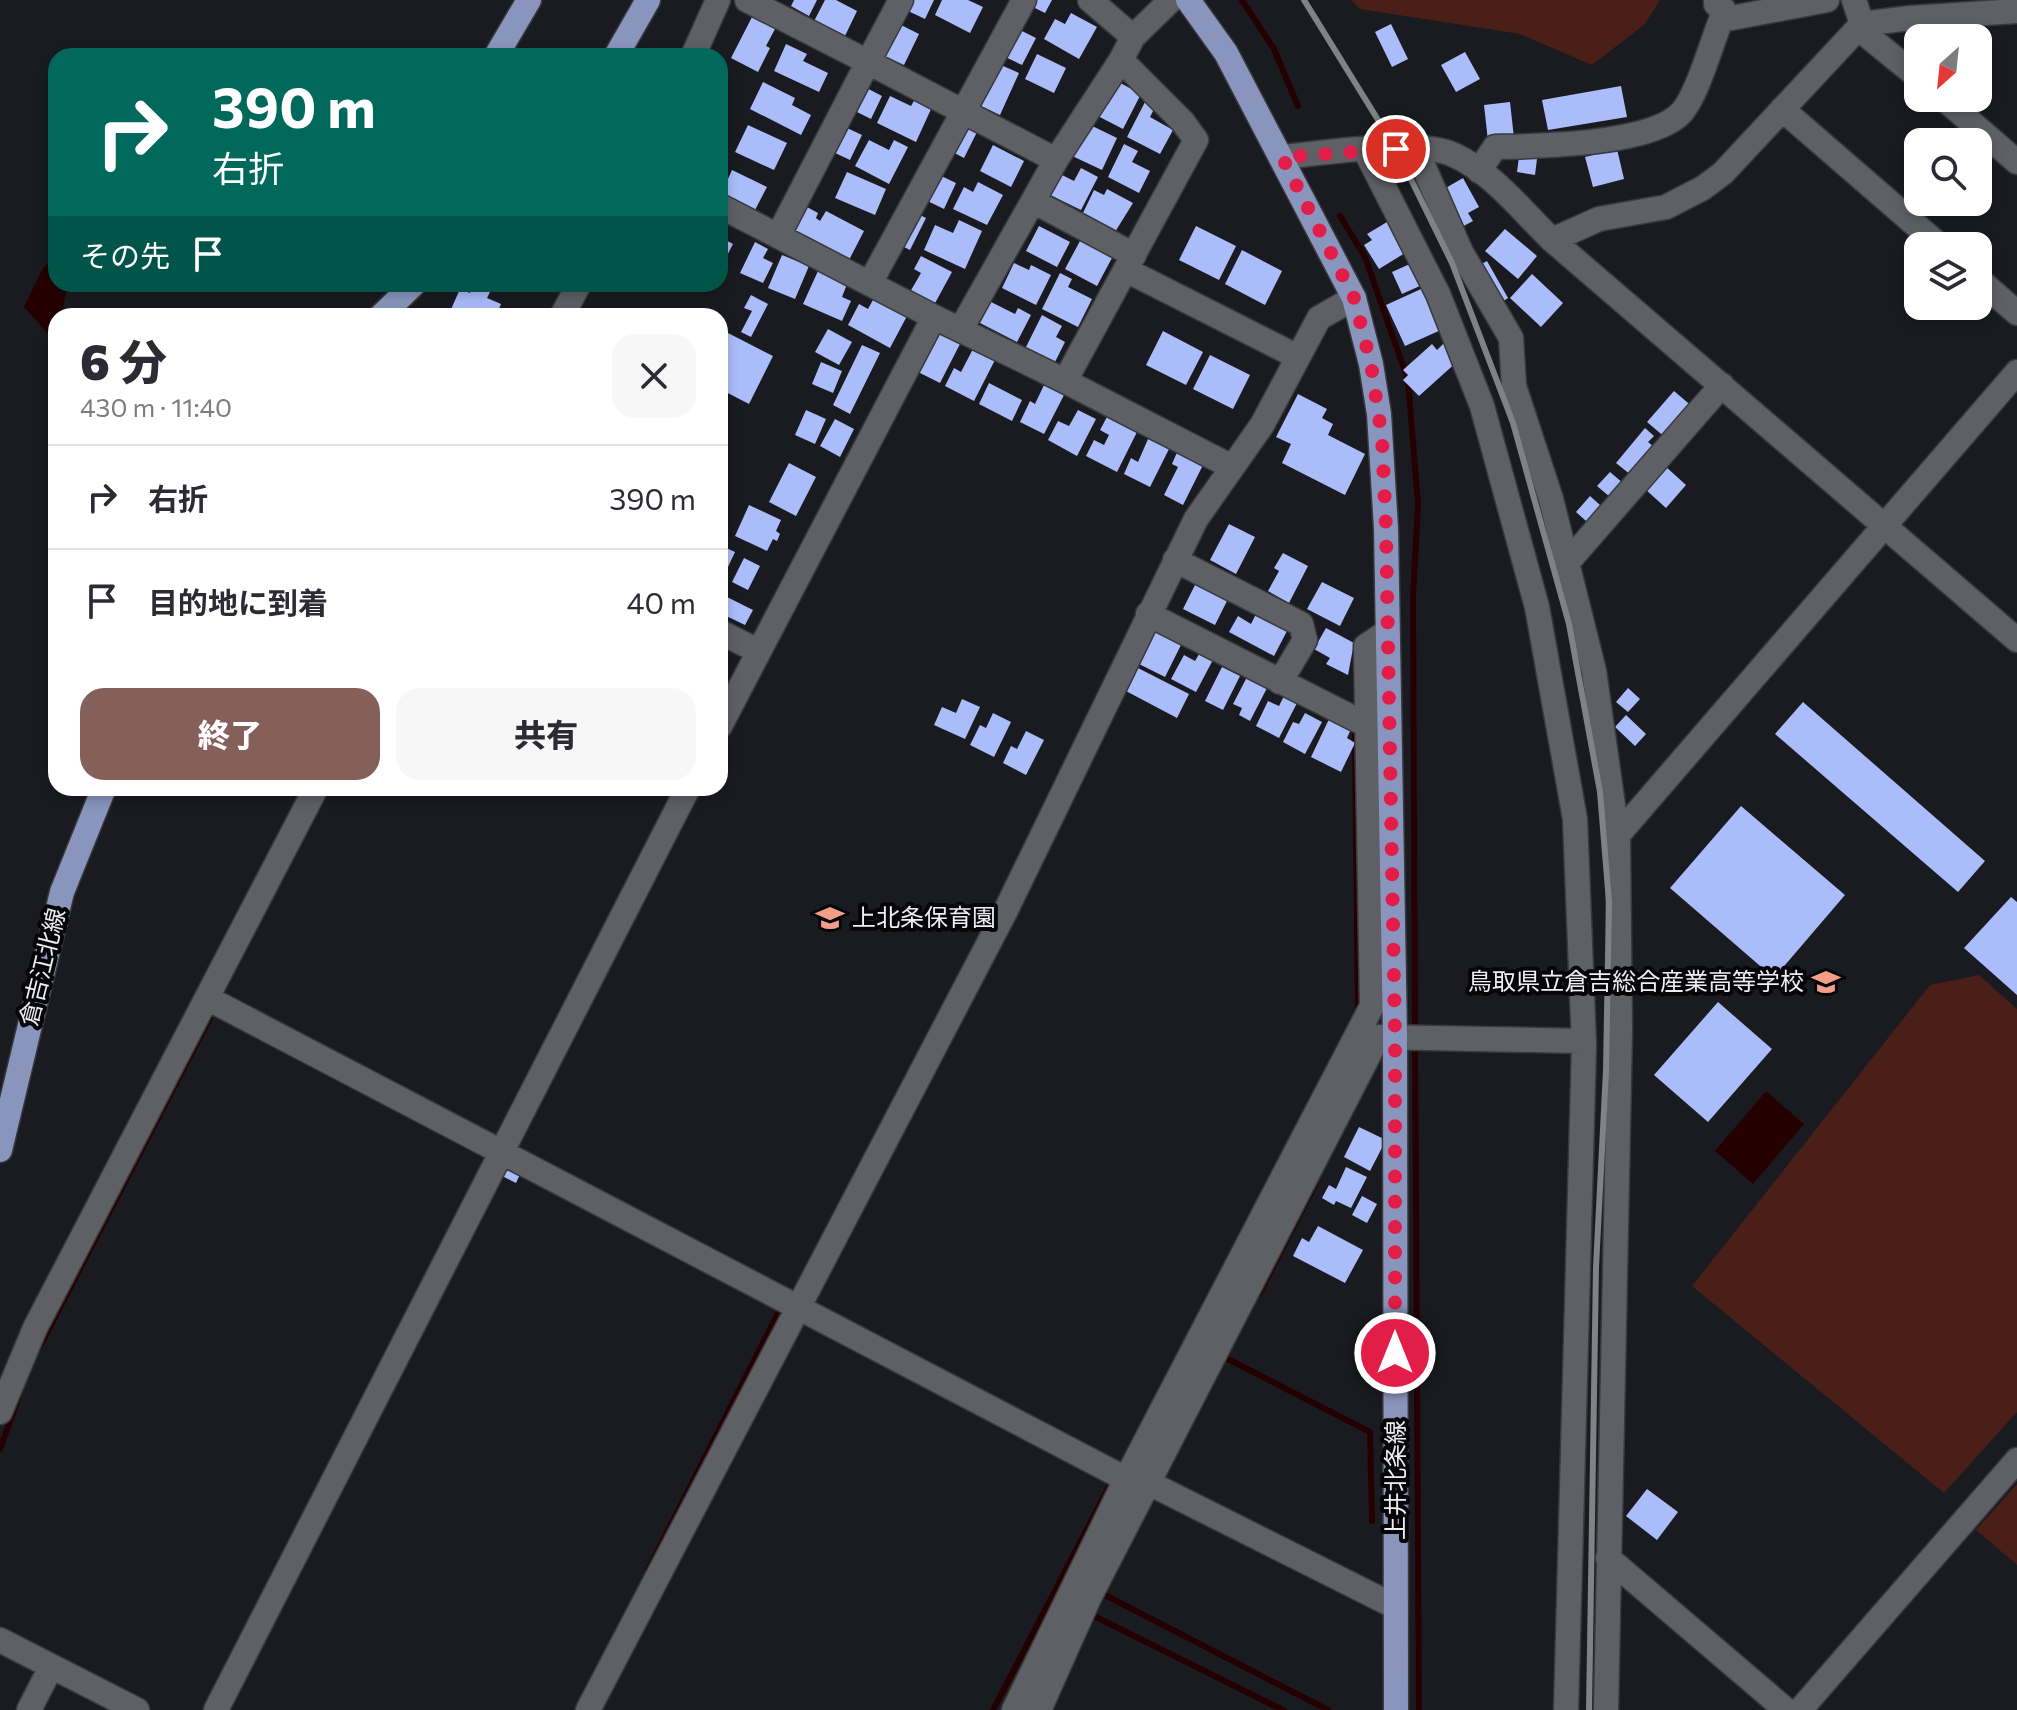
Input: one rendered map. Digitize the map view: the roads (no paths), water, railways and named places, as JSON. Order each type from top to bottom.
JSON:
[{"type":"main road","points":[[501,48],[529,0]]},
{"type":"main road","points":[[621,48],[648,0]]},
{"type":"main road","name":"上井北条線","points":[[1188,0],[1226,53],[1354,298],[1371,364],[1382,438],[1387,632],[1379,1031],[1396,1607],[1396,1710]]},
{"type":"main road","points":[[389,308],[406,292]]},
{"type":"main road","name":"倉吉江北線","points":[[0,1150],[62,892],[101,796]]},
{"type":"street","points":[[697,48],[718,0]]},
{"type":"street","points":[[747,0],[1056,160]]},
{"type":"street","points":[[778,236],[901,0]]},
{"type":"street","points":[[870,283],[1024,0]]},
{"type":"street","points":[[1090,0],[1133,37]]},
{"type":"street","points":[[961,329],[1056,160],[1133,37],[1171,0]]},
{"type":"street","points":[[1479,171],[1495,147],[1594,142],[1653,128],[1681,114],[1690,100],[1718,10],[1827,0]]},
{"type":"street","points":[[1854,0],[1870,38],[1904,66]]},
{"type":"street","points":[[1552,240],[1599,219],[1666,207],[1703,188],[1723,173],[1862,24],[2017,11]]},
{"type":"street","points":[[1065,381],[1196,140],[1183,122],[1121,60]]},
{"type":"street","points":[[1782,109],[1924,232]]},
{"type":"street","points":[[1959,112],[2017,162]]},
{"type":"street","points":[[1415,147],[1461,252],[1511,338],[1514,386],[1551,499],[1594,671],[1617,836],[1620,1031],[1606,1710]]},
{"type":"street","points":[[1282,157],[1424,147],[1453,155],[1479,171],[1552,240],[2017,640]]},
{"type":"street","points":[[1365,150],[1438,294],[1482,406],[1537,607],[1575,819],[1584,1041],[1566,1710]]},
{"type":"street","points":[[1033,201],[1130,263],[1298,357]]},
{"type":"street","points":[[728,210],[1232,467]]},
{"type":"street","points":[[1992,291],[2017,313]]},
{"type":"street","points":[[588,1710],[1005,912],[1196,519],[1262,425],[1319,318],[1354,298]]},
{"type":"street","points":[[728,710],[934,317]]},
{"type":"street","points":[[1617,836],[2017,372]]},
{"type":"street","points":[[1567,563],[1722,385]]},
{"type":"street","points":[[1175,560],[1301,624],[1305,640],[1280,682]]},
{"type":"street","points":[[1148,614],[1367,725]]},
{"type":"street","points":[[1014,1710],[1379,1031],[1372,1006],[1366,646],[1387,632]]},
{"type":"street","points":[[728,636],[758,651]]},
{"type":"street","points":[[0,1412],[35,1328],[312,796]]},
{"type":"street","points":[[216,1710],[684,796]]},
{"type":"street","points":[[207,998],[797,1308],[1138,1481],[1396,1607]]},
{"type":"street","points":[[1379,1031],[1584,1041]]},
{"type":"street","points":[[1800,1710],[2017,1460]]},
{"type":"street","points":[[1039,1710],[1138,1481]]},
{"type":"street","points":[[1608,1558],[1786,1710]]},
{"type":"street","points":[[0,1640],[137,1710]]},
{"type":"street","points":[[29,1710],[51,1667]]},
{"type":"waterway","points":[[1242,0],[1274,49],[1298,106]]},
{"type":"waterway","points":[[1340,216],[1365,257],[1408,380],[1418,504],[1413,598],[1415,1034]]},
{"type":"waterway","points":[[1355,735],[1358,1012]]},
{"type":"waterway","points":[[39,1348],[214,1010]]},
{"type":"waterway","points":[[1415,1045],[1419,1710]]},
{"type":"waterway","points":[[1259,1294],[1316,1183]]},
{"type":"waterway","points":[[648,1570],[780,1309]]},
{"type":"waterway","points":[[1226,1358],[1370,1432],[1372,1521]]},
{"type":"waterway","points":[[0,1449],[18,1399]]},
{"type":"waterway","points":[[993,1710],[1111,1483]]},
{"type":"waterway","points":[[1106,1588],[1103,1594],[1328,1710]]},
{"type":"waterway","points":[[1091,1617],[1283,1710]]},
{"type":"railway","points":[[1304,0],[1396,149],[1452,263],[1513,423],[1569,624],[1600,792],[1609,902],[1606,1070],[1596,1267],[1589,1710]]},
{"type":"place","name":"上北条保育園","points":[[830,918]]},
{"type":"place","name":"鳥取県立倉吉総合産業高等学校","points":[[1826,982]]}]
